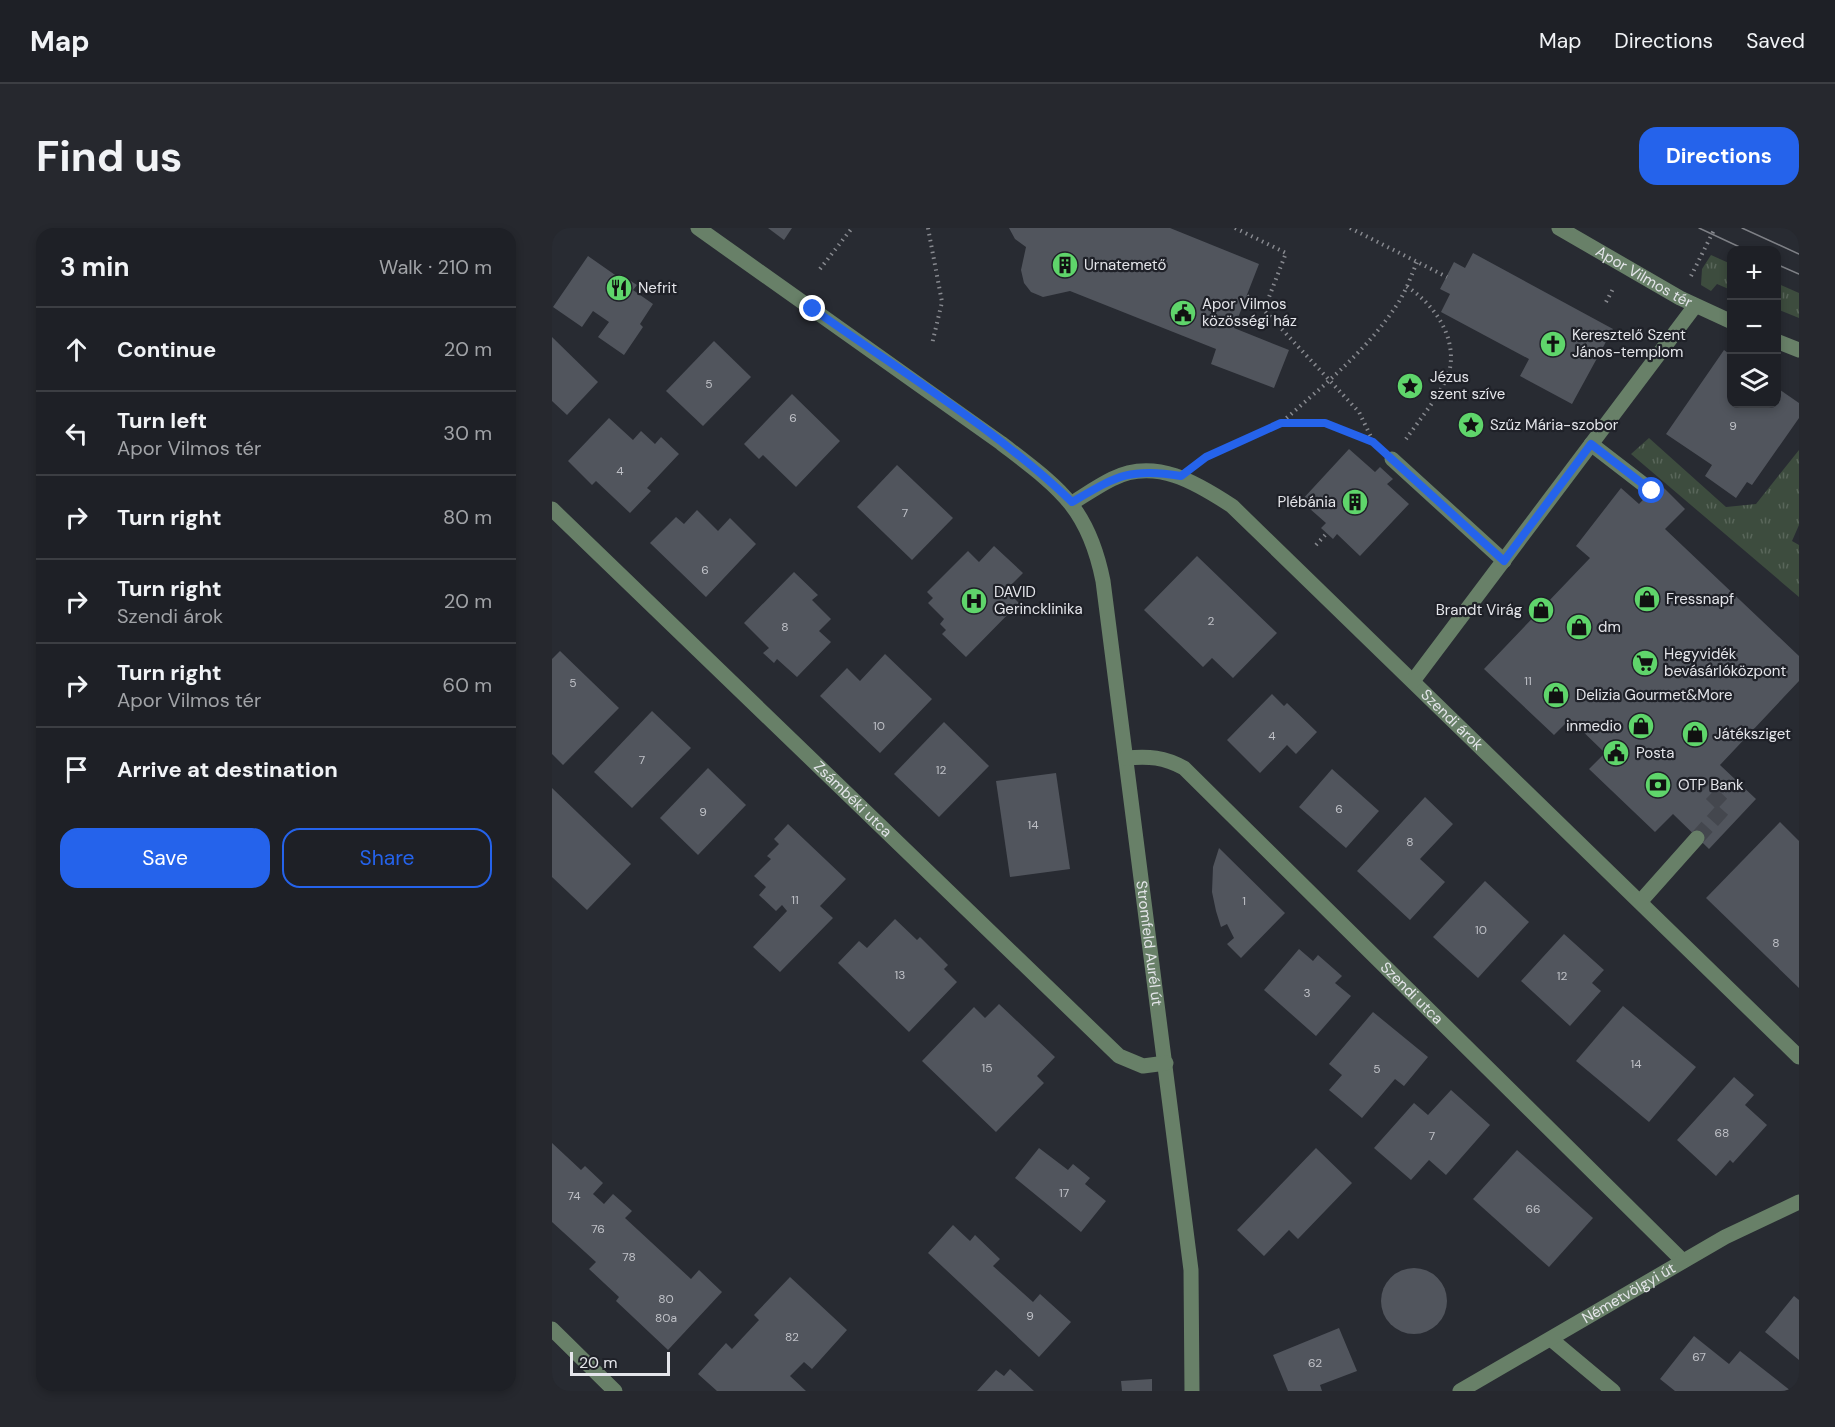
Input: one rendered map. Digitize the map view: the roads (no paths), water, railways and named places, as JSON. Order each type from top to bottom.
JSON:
[{"type":"street","points":[[698,228],[1002,442],[1072,502]]},
{"type":"street","name":"Apor Vilmos tér","points":[[1413,681],[1695,306],[1559,228]]},
{"type":"street","points":[[1695,306],[1727,320]]},
{"type":"street","points":[[1781,343],[1799,350]]},
{"type":"street","points":[[1591,444],[1652,491]]},
{"type":"street","points":[[1392,459],[1504,561]]},
{"type":"street","name":"Szendi árok","points":[[1072,502],[1113,478],[1137,472],[1181,476],[1232,506],[1799,1057]]},
{"type":"street","name":"Stromfeld Aurél út","points":[[1072,502],[1089,530],[1103,581],[1191,1270],[1192,1391]]},
{"type":"street","name":"Zsámbéki utca","points":[[552,509],[1119,1056],[1143,1065],[1166,1063]]},
{"type":"street","name":"Szendi utca","points":[[1126,758],[1150,756],[1168,759],[1184,768],[1683,1261]]},
{"type":"street","points":[[1640,902],[1697,838]]},
{"type":"street","name":"Németvölgyi út","points":[[1460,1391],[1552,1340],[1683,1261],[1799,1202]]},
{"type":"street","points":[[552,1329],[615,1391]]},
{"type":"street","points":[[1552,1340],[1613,1391]]},
{"type":"tunnel","points":[[1697,838],[1725,807],[1701,784]]},
{"type":"tram line","points":[[1699,228],[1737,246]]},
{"type":"tram line","points":[[1742,228],[1799,254]]},
{"type":"tram line","points":[[1781,266],[1799,274]]},
{"type":"place","name":"Urnatemető","points":[[1065,265]]},
{"type":"place","name":"Nefrit","points":[[619,288]]},
{"type":"place","name":"Apor Vilmos közösségi ház","points":[[1183,313]]},
{"type":"place","name":"Keresztelő Szent János-templom","points":[[1553,344]]},
{"type":"place","name":"Jézus szent szíve","points":[[1410,386]]},
{"type":"place","name":"Szűz Mária-szobor","points":[[1471,425]]},
{"type":"place","name":"Plébánia","points":[[1355,502]]},
{"type":"place","name":"Fressnapf","points":[[1647,599]]},
{"type":"place","name":"DAVID Gerincklinika","points":[[974,601]]},
{"type":"place","name":"Brandt Virág","points":[[1541,610]]},
{"type":"place","name":"dm","points":[[1579,627]]},
{"type":"place","name":"Hegyvidék bevásárlóközpont","points":[[1645,663]]},
{"type":"place","name":"Delizia Gourmet&More","points":[[1556,695]]},
{"type":"place","name":"inmedio","points":[[1641,726]]},
{"type":"place","name":"Játéksziget","points":[[1695,734]]},
{"type":"place","name":"Posta","points":[[1616,753]]},
{"type":"place","name":"OTP Bank","points":[[1658,785]]}]
